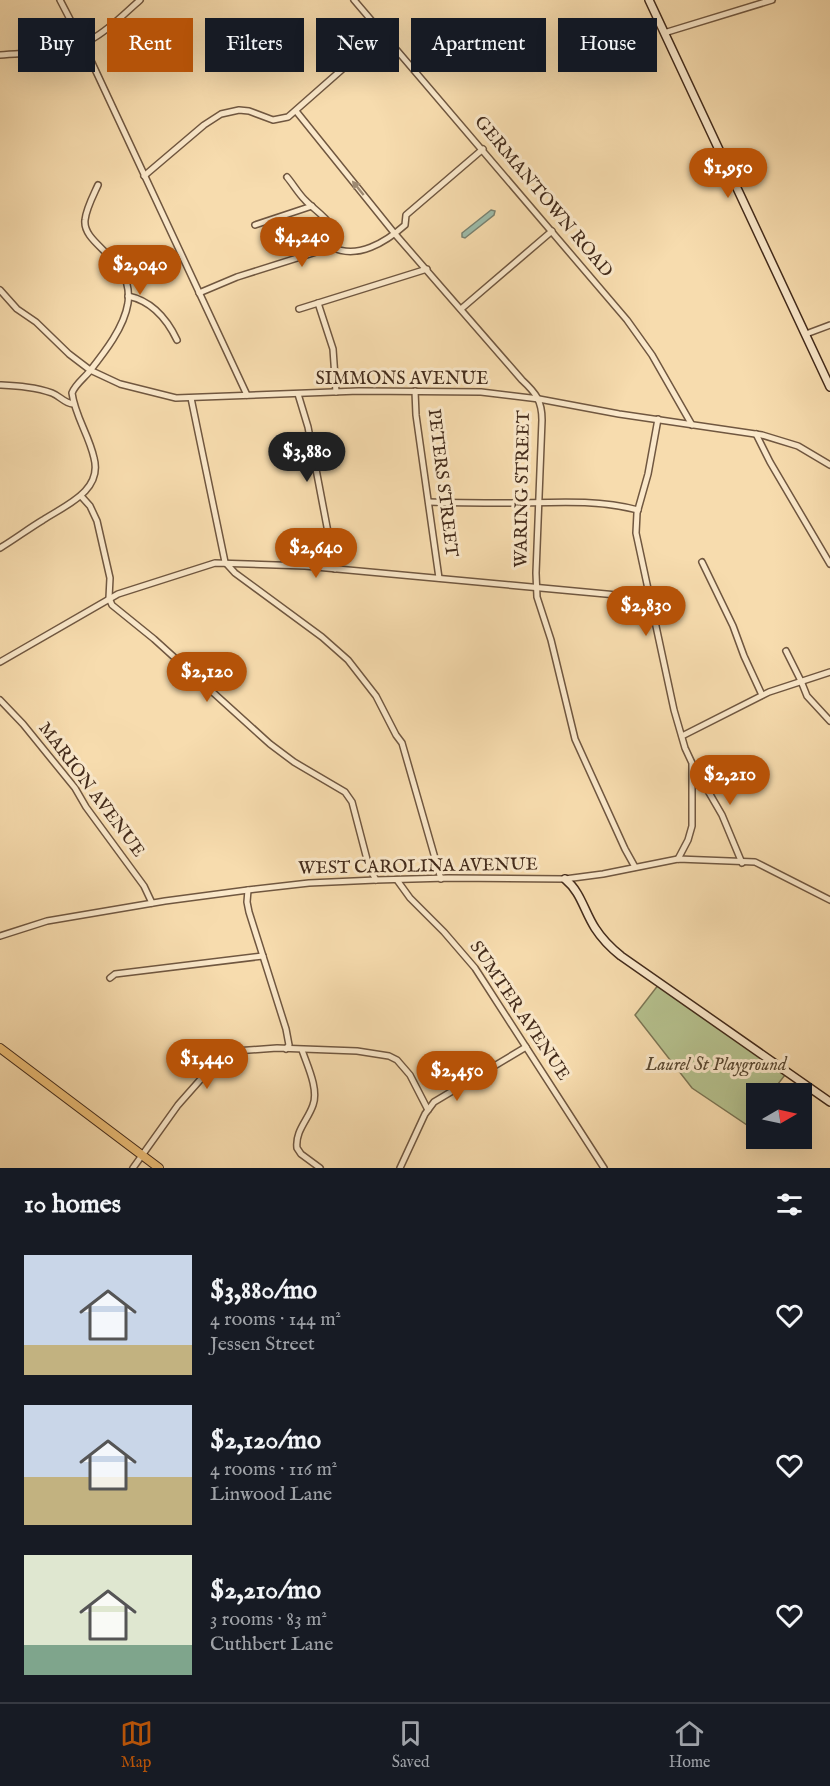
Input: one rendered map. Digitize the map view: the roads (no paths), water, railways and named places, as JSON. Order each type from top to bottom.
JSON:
[{"type":"main road","points":[[0,1048],[159,1168]]},
{"type":"street","points":[[60,0],[69,18]]},
{"type":"street","points":[[95,37],[140,0]]},
{"type":"street","name":"GERMANTOWN ROAD","points":[[354,0],[369,18]]},
{"type":"street","points":[[649,0],[830,387]]},
{"type":"street","points":[[664,33],[772,0]]},
{"type":"street","points":[[0,55],[18,53]]},
{"type":"street","name":"GERMANTOWN ROAD","points":[[399,53],[483,149],[636,332],[692,424]]},
{"type":"street","points":[[95,70],[247,395]]},
{"type":"street","points":[[144,176],[220,114],[239,110],[280,120],[296,111],[339,72]]},
{"type":"street","name":"WARING STREET","points":[[296,111],[395,234],[539,399],[542,420],[536,586],[576,740],[635,867]]},
{"type":"street","points":[[199,293],[237,277],[332,247],[342,252],[355,252],[368,248],[395,234],[405,225],[406,215],[483,149]]},
{"type":"street","points":[[287,177],[305,200],[324,215],[330,223],[335,239],[332,247]]},
{"type":"street","points":[[0,548],[81,496],[94,477],[95,461],[73,404],[73,390],[90,370],[123,320],[128,296],[122,271],[107,252],[92,240],[84,222],[98,185]]},
{"type":"street","points":[[255,225],[312,206]]},
{"type":"street","points":[[461,309],[552,231]]},
{"type":"street","points":[[299,309],[427,269]]},
{"type":"street","name":"SIMMONS AVENUE","points":[[0,290],[17,309],[36,322],[60,346],[90,370],[120,384],[176,398],[336,392],[481,392],[539,399],[756,434],[798,446],[830,465]]},
{"type":"street","points":[[128,296],[147,302],[169,324],[177,340]]},
{"type":"street","points":[[318,303],[333,349],[336,392]]},
{"type":"street","points":[[806,334],[830,325]]},
{"type":"street","points":[[0,385],[44,391],[54,394],[66,403],[73,404]]},
{"type":"street","name":"PETERS STREET","points":[[415,391],[416,415],[439,578]]},
{"type":"street","points":[[298,394],[308,427],[335,568]]},
{"type":"street","points":[[191,398],[225,562],[236,573],[322,637],[348,660],[371,688],[402,743],[441,879]]},
{"type":"street","points":[[658,419],[648,474],[638,510],[636,541],[682,736],[692,763],[722,815],[742,863]]},
{"type":"street","points":[[756,434],[830,564]]},
{"type":"street","points":[[81,496],[90,506],[97,521],[111,584],[108,598],[112,605],[154,639],[270,744],[294,762],[345,792],[352,802],[369,867],[376,880]]},
{"type":"street","points":[[429,502],[455,504],[598,503],[638,510]]},
{"type":"street","points":[[0,662],[108,598],[149,582],[208,564],[225,562],[335,568],[649,598]]},
{"type":"street","points":[[702,562],[733,626],[762,695]]},
{"type":"street","points":[[786,651],[810,700],[830,721]]},
{"type":"street","points":[[682,736],[762,695],[830,672]]},
{"type":"street","name":"MARION AVENUE","points":[[0,700],[23,724],[75,788],[144,886],[152,903]]},
{"type":"street","points":[[678,859],[692,826],[692,763]]},
{"type":"street","name":"WEST CAROLINA AVENUE","points":[[0,936],[47,921],[152,903],[309,883],[376,880],[565,879],[678,859],[754,862],[830,900]]},
{"type":"street","points":[[565,879],[577,891],[600,934],[621,956],[830,1102]]},
{"type":"street","name":"SUMTER AVENUE","points":[[397,880],[410,898],[475,968],[604,1168]]},
{"type":"street","points":[[248,890],[248,906],[286,1029],[289,1045],[286,1049]]},
{"type":"street","points":[[110,978],[115,974],[263,956]]},
{"type":"street","points":[[400,1168],[428,1110],[435,1102],[526,1047]]},
{"type":"street","points":[[134,1168],[178,1105],[220,1058],[235,1051],[286,1049],[357,1051],[389,1056],[397,1060],[410,1075],[428,1110]]},
{"type":"street","points":[[302,1050],[315,1096],[298,1133],[297,1148],[301,1154],[320,1168]]},
{"type":"park label","name":"Laurel St Playground","points":[[716,1065]]}]
